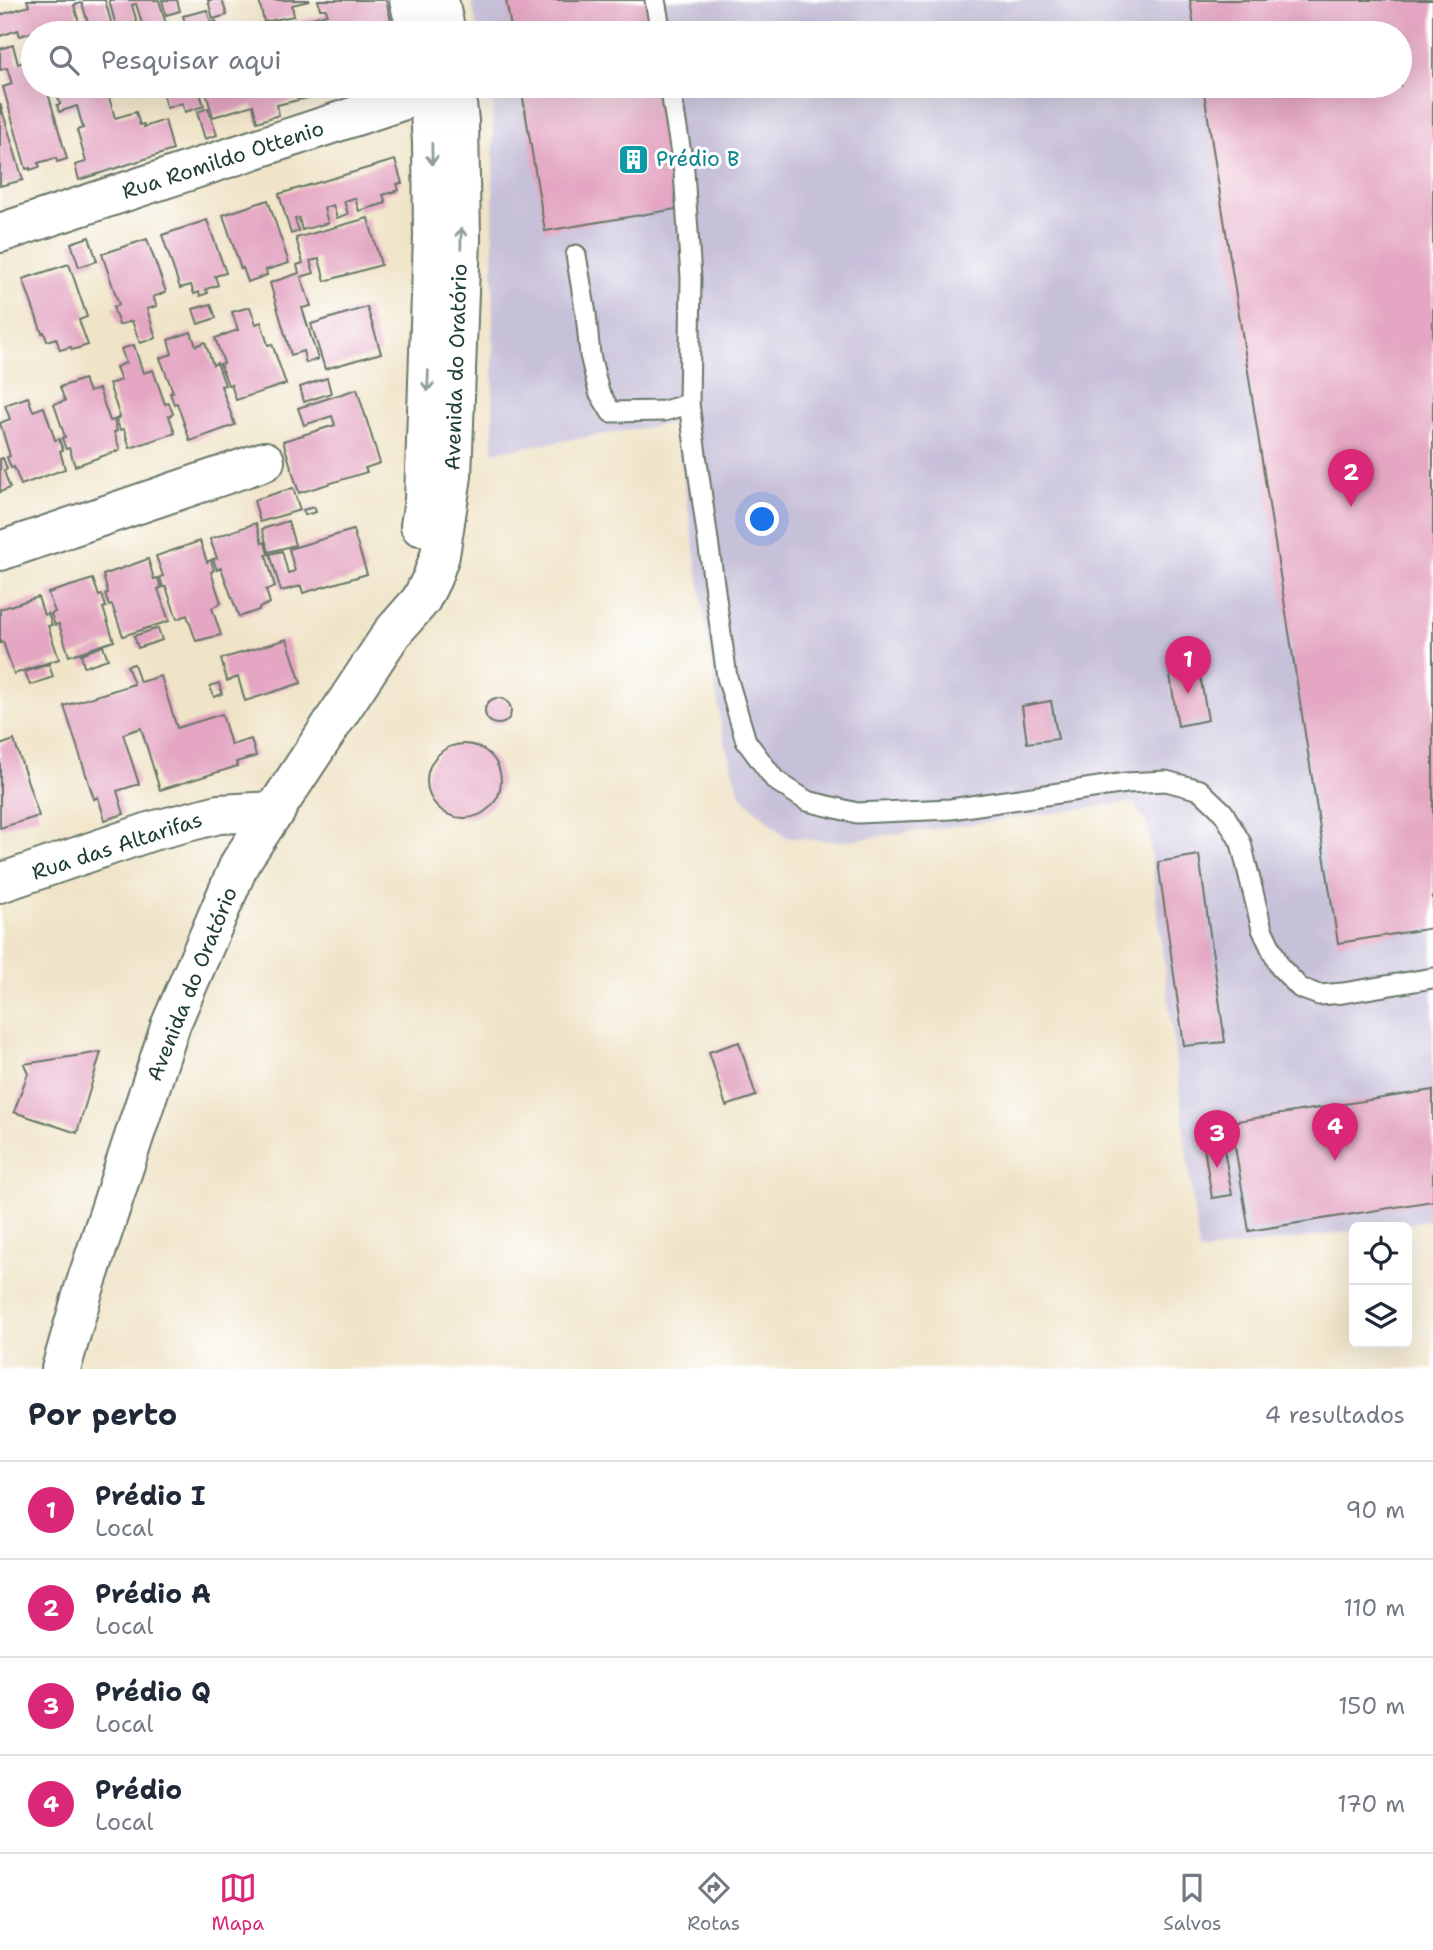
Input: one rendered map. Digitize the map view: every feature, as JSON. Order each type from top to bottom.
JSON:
[{"type":"main road","points":[[409,0],[414,21]]},
{"type":"main road","points":[[439,0],[443,21]]},
{"type":"main road","name":"Rua Romildo Ottenio","points":[[0,233],[406,98]]},
{"type":"main road","name":"Avenida do Oratório","points":[[61,1369],[83,1292],[171,1024],[240,863],[393,633],[421,600],[440,555],[452,476],[461,239],[459,121],[445,98]]},
{"type":"main road","points":[[0,551],[265,461]]},
{"type":"main road","name":"Rua das Altarifas","points":[[0,883],[152,831],[219,814],[276,811]]},
{"type":"lane","points":[[655,0],[659,21]]},
{"type":"lane","points":[[672,98],[684,171],[691,278],[689,404],[727,677],[746,741],[775,780],[807,801],[857,813],[951,808],[1126,783],[1166,781],[1200,790],[1223,812],[1241,844],[1262,929],[1280,967],[1300,988],[1319,995],[1433,978]]},
{"type":"lane","points":[[576,255],[590,355],[599,392],[611,412],[664,411],[689,404]]},
{"type":"shaded area","points":[[471,0],[1433,0],[1433,1220],[1412,1223],[1349,1222],[1349,1232],[1199,1252],[1147,824],[1133,802],[837,842],[785,837],[740,795],[723,737],[675,423],[493,452],[492,98],[1412,98],[1412,21],[475,21]]},
{"type":"building","points":[[27,0],[105,0],[111,21],[87,21],[82,3],[74,5],[79,21],[21,21],[21,36],[18,30],[0,36],[0,15],[29,6]]},
{"type":"building","points":[[109,0],[159,0],[165,21],[141,21],[136,4],[132,5],[137,21],[115,21]]},
{"type":"building","points":[[162,0],[177,0],[180,11],[166,15]]},
{"type":"building","points":[[208,0],[222,0],[227,15],[213,19]]},
{"type":"building","points":[[259,0],[309,0],[292,5],[294,16],[264,21]]},
{"type":"building","points":[[318,0],[386,0],[391,21],[300,21],[327,14],[326,9],[320,9]]},
{"type":"building","points":[[506,0],[647,0],[651,21],[510,21]]},
{"type":"building","points":[[1190,0],[1433,0],[1433,928],[1338,943],[1205,98],[1412,98],[1412,21],[1193,21]]},
{"type":"building","points":[[207,10],[210,21],[184,21],[183,16]]},
{"type":"building","points":[[13,45],[18,64],[21,63],[21,98],[49,98],[67,159],[57,162],[56,158],[38,163],[40,167],[26,169],[3,87],[12,84],[7,68],[0,70],[0,49]]},
{"type":"building","points":[[58,98],[109,98],[115,118],[136,112],[140,125],[144,124],[144,127],[165,120],[173,150],[79,180],[75,165],[86,162],[77,130],[83,128],[77,106],[59,112],[57,105],[60,104]]},
{"type":"building","points":[[164,98],[202,98],[204,106],[185,112],[182,103],[167,108]]},
{"type":"building","points":[[207,98],[307,98],[277,105],[279,115],[257,122],[253,105],[213,117]]},
{"type":"building","points":[[523,98],[664,98],[682,208],[545,231]]},
{"type":"building","points":[[0,103],[23,180],[0,186]]},
{"type":"building","points":[[208,108],[217,135],[205,139],[197,112]]},
{"type":"building","points":[[395,160],[402,183],[397,184],[399,190],[383,195],[386,203],[359,211],[355,198],[344,201],[348,214],[337,218],[333,205],[324,208],[328,223],[302,230],[299,218],[295,219],[299,231],[291,234],[279,194]]},
{"type":"building","points":[[268,200],[289,263],[266,270],[267,275],[248,282],[223,215]]},
{"type":"building","points":[[368,218],[381,265],[325,281],[319,259],[310,261],[314,273],[301,277],[311,306],[302,308],[318,359],[306,363],[303,351],[291,355],[270,283],[299,273],[297,265],[303,263],[296,238]]},
{"type":"building","points":[[207,220],[226,273],[215,276],[218,285],[206,289],[208,293],[200,296],[199,292],[194,294],[191,285],[180,288],[162,235]]},
{"type":"building","points":[[89,237],[97,261],[79,267],[71,243]]},
{"type":"building","points":[[147,239],[166,292],[153,297],[157,306],[147,309],[156,338],[140,343],[132,321],[119,325],[113,307],[119,305],[102,254]]},
{"type":"building","points":[[69,264],[87,317],[79,320],[88,345],[72,350],[71,347],[60,350],[56,338],[47,341],[44,332],[42,333],[23,279]]},
{"type":"building","points":[[211,304],[216,318],[198,324],[193,309]]},
{"type":"building","points":[[250,307],[256,324],[261,322],[268,345],[272,344],[286,384],[236,400],[220,364],[224,363],[215,338],[238,330],[232,312]]},
{"type":"building","points":[[367,307],[381,353],[325,369],[311,324]]},
{"type":"building","points":[[191,332],[196,346],[205,342],[213,365],[217,363],[225,385],[221,386],[235,425],[190,441],[177,403],[174,404],[170,393],[173,392],[160,358],[172,354],[168,340]]},
{"type":"building","points":[[134,345],[143,373],[153,370],[165,404],[169,403],[173,414],[169,416],[175,433],[130,448],[124,429],[120,430],[116,419],[120,417],[109,384],[121,380],[116,367],[126,363],[121,349]]},
{"type":"building","points":[[327,378],[331,393],[304,402],[300,387]]},
{"type":"building","points":[[84,379],[89,392],[99,389],[110,421],[114,420],[117,431],[114,432],[120,450],[75,466],[69,448],[66,449],[62,438],[65,437],[54,404],[65,401],[60,387]]},
{"type":"building","points":[[357,389],[380,463],[365,468],[367,472],[299,493],[283,441],[335,425],[332,416],[304,425],[298,408]]},
{"type":"building","points":[[28,397],[33,411],[44,407],[55,440],[59,439],[63,450],[60,451],[65,469],[21,485],[7,457],[10,456],[0,423],[10,419],[5,405]]},
{"type":"building","points":[[3,458],[10,488],[0,492],[0,459]]},
{"type":"building","points":[[293,488],[300,510],[260,522],[254,500]]},
{"type":"building","points":[[314,507],[316,512],[305,515],[303,510]]},
{"type":"building","points":[[288,521],[295,545],[269,552],[262,529]]},
{"type":"building","points":[[256,523],[262,543],[265,542],[275,587],[266,590],[270,603],[239,617],[221,568],[217,570],[213,559],[217,558],[210,539]]},
{"type":"building","points":[[353,530],[367,574],[303,593],[301,586],[281,591],[270,554],[282,551],[288,573],[295,571],[289,549]]},
{"type":"building","points":[[200,541],[207,562],[211,560],[214,570],[211,572],[221,603],[212,608],[221,635],[196,641],[187,615],[177,619],[166,587],[163,587],[160,577],[163,576],[156,556]]},
{"type":"building","points":[[148,559],[154,579],[158,578],[161,588],[158,589],[169,621],[123,636],[112,605],[109,606],[105,594],[108,593],[103,575]]},
{"type":"building","points":[[93,579],[99,596],[102,595],[106,607],[103,608],[114,641],[69,656],[59,624],[55,625],[51,614],[55,612],[48,593]]},
{"type":"building","points":[[38,597],[44,615],[48,613],[52,625],[48,626],[59,659],[14,674],[3,642],[0,643],[0,609]]},
{"type":"building","points":[[158,628],[162,640],[138,648],[134,636]]},
{"type":"building","points":[[287,639],[301,683],[245,701],[238,677],[227,681],[221,659]]},
{"type":"building","points":[[103,646],[108,659],[84,667],[81,654]]},
{"type":"building","points":[[49,664],[53,677],[30,685],[25,672]]},
{"type":"building","points":[[134,664],[140,682],[161,676],[177,728],[222,714],[231,745],[251,739],[256,756],[236,762],[238,766],[160,790],[141,728],[123,734],[139,784],[117,791],[124,814],[105,820],[98,797],[94,799],[64,706],[134,684],[127,666]]},
{"type":"building","points":[[1198,664],[1208,720],[1178,726],[1169,669]]},
{"type":"building","points":[[219,683],[222,694],[214,697],[210,686]]},
{"type":"building","points":[[498,698],[507,702],[511,711],[507,720],[498,724],[489,720],[485,711],[489,702]]},
{"type":"building","points":[[1051,701],[1058,739],[1027,743],[1022,706]]},
{"type":"building","points":[[14,740],[39,816],[0,828],[0,745]]},
{"type":"building","points":[[471,744],[491,754],[499,767],[499,795],[491,808],[478,816],[457,818],[437,808],[429,795],[427,774],[437,754],[450,746]]},
{"type":"building","points":[[1199,855],[1225,1042],[1184,1046],[1158,862]]},
{"type":"building","points":[[739,1042],[756,1096],[726,1106],[709,1052]]},
{"type":"building","points":[[101,1052],[77,1133],[14,1112],[28,1073],[24,1064]]},
{"type":"building","points":[[1433,1090],[1433,1201],[1249,1231],[1231,1122]]},
{"type":"building","points":[[1222,1138],[1232,1195],[1212,1198],[1203,1141]]},
{"type":"place","name":"Prédio B","points":[[633,159]]},
{"type":"place","name":"Prédio A","points":[[1351,507]]},
{"type":"place","name":"Prédio I","points":[[1188,694]]},
{"type":"place","name":"Prédio","points":[[1335,1161]]},
{"type":"place","name":"Prédio Q","points":[[1217,1168]]}]
